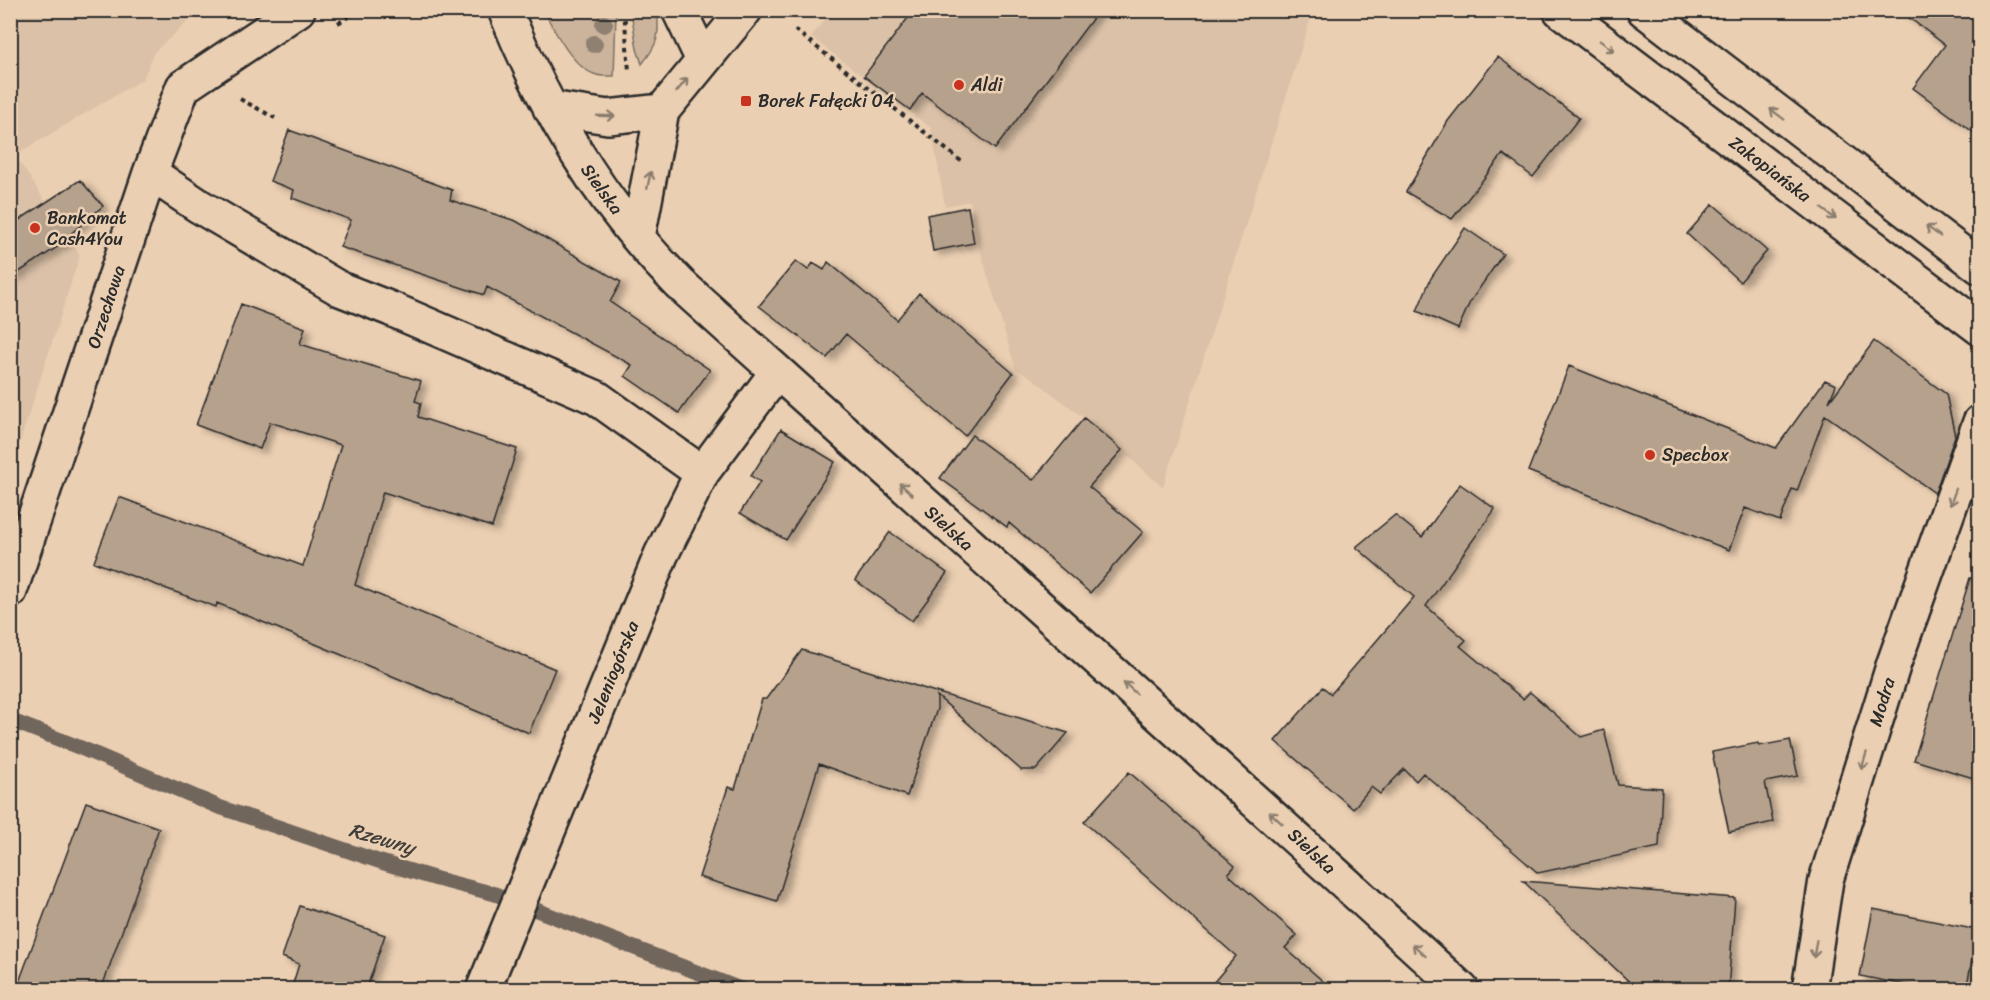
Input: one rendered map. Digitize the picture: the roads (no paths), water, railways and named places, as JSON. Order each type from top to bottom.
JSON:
[{"type":"street","name":"Orzechowa","points":[[10,591],[150,173],[183,87],[298,10]]},
{"type":"street","name":"Sielska","points":[[505,10],[550,108],[587,170],[655,259],[777,372],[1286,827],[1462,990]]},
{"type":"street","points":[[678,10],[703,60]]},
{"type":"street","name":"Zakopiańska","points":[[1560,10],[1980,328]]},
{"type":"street","points":[[1644,10],[1980,267]]},
{"type":"street","points":[[638,237],[662,111],[703,60],[732,16]]},
{"type":"street","points":[[550,108],[608,117],[662,111]]},
{"type":"street","points":[[150,173],[199,206],[340,289],[597,398],[702,473]]},
{"type":"street","name":"Jeleniogórska","points":[[483,990],[661,555],[702,473],[777,372]]},
{"type":"street","name":"Modra","points":[[1809,990],[1826,880],[1894,663],[1980,422]]},
{"type":"waterway","name":"Rzewny","points":[[10,720],[219,807],[381,862],[495,894],[743,990]]},
{"type":"place","name":"Aldi","points":[[959,85]]},
{"type":"place","name":"Borek Fałęcki 04","points":[[746,101]]},
{"type":"place","name":"Bankomat Cash4You","points":[[35,228]]},
{"type":"place","name":"Specbox","points":[[1650,455]]}]
